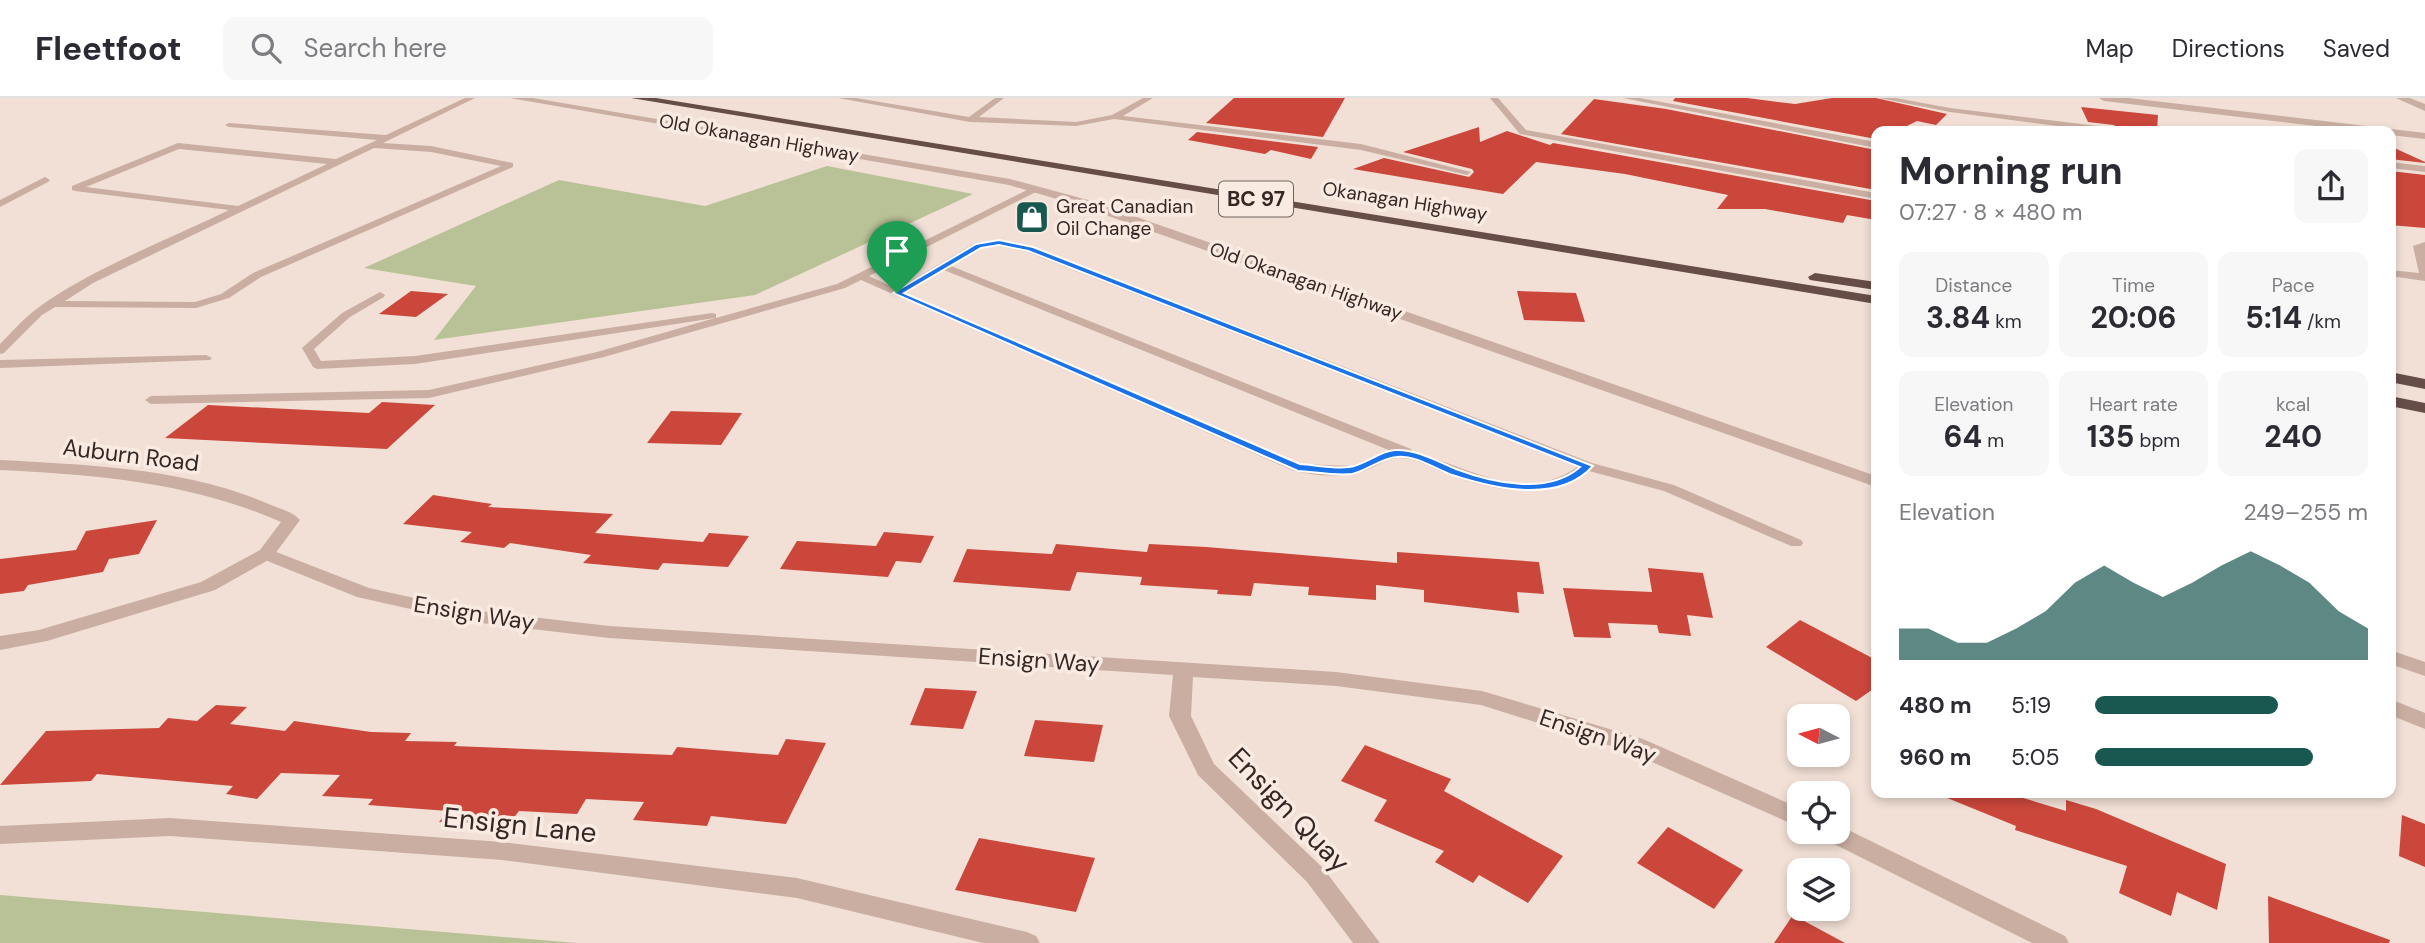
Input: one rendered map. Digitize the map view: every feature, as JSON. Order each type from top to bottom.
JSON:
[{"type":"highway","name":"Okanagan Highway","points":[[636,98],[1871,299]]},
{"type":"highway","name":"Okanagan Highway","points":[[706,98],[1871,285]]},
{"type":"highway","points":[[2396,378],[2425,384]]},
{"type":"highway","points":[[2396,402],[2425,408]]},
{"type":"street","name":"Old Okanagan Highway","points":[[515,98],[1010,182],[1035,189],[1109,212],[1871,480]]},
{"type":"street","points":[[2104,98],[2340,126]]},
{"type":"street","points":[[2401,98],[2425,108]]},
{"type":"street","points":[[2396,133],[2425,136]]},
{"type":"street","name":"Auburn Road","points":[[0,465],[98,470],[188,482],[255,502],[291,520],[266,554]]},
{"type":"street","points":[[0,643],[40,636],[208,586],[266,554]]},
{"type":"street","name":"Ensign Way","points":[[266,554],[364,593],[464,615],[609,632],[1336,679],[1482,698],[1635,745],[1787,813]]},
{"type":"street","points":[[2396,659],[2425,669]]},
{"type":"street","name":"Ensign Quay","points":[[1183,670],[1180,716],[1206,769],[1315,875],[1367,943]]},
{"type":"street","points":[[2396,709],[2425,722]]},
{"type":"street","name":"Ensign Lane","points":[[0,835],[170,827],[502,851],[797,888],[1027,943]]},
{"type":"street","points":[[1850,842],[2056,943]]},
{"type":"lane","points":[[0,351],[38,313],[89,281],[471,98]]},
{"type":"lane","points":[[842,98],[970,120],[1076,124],[1114,117],[1362,147],[1467,172]]},
{"type":"lane","points":[[970,120],[1000,98]]},
{"type":"lane","points":[[1114,117],[1149,98]]},
{"type":"lane","points":[[1483,98],[1495,98],[1523,132],[1871,195]]},
{"type":"lane","points":[[1627,98],[1871,144]]},
{"type":"lane","points":[[1883,98],[1950,110],[2074,126]]},
{"type":"lane","points":[[229,125],[388,138]]},
{"type":"lane","points":[[240,209],[75,188],[178,145],[338,162]]},
{"type":"lane","points":[[52,304],[196,305],[225,296],[257,275],[510,165],[431,149],[372,145]]},
{"type":"lane","points":[[2396,165],[2425,169]]},
{"type":"lane","points":[[0,204],[45,180]]},
{"type":"lane","points":[[151,400],[429,394],[600,355],[841,286],[1035,189]]},
{"type":"lane","points":[[897,293],[979,245],[999,243],[1030,249],[1587,466],[1669,488],[1796,543]]},
{"type":"lane","points":[[2396,274],[2424,278],[2418,246],[2425,245]]},
{"type":"lane","points":[[943,266],[1455,472],[1504,486],[1573,479],[1587,466]]},
{"type":"lane","points":[[860,276],[1298,468],[1351,471],[1394,453],[1413,455]]},
{"type":"lane","points":[[380,295],[346,315],[308,348],[317,365],[415,360],[758,310]]},
{"type":"lane","points":[[0,364],[206,358]]},
{"type":"green space","points":[[827,166],[973,194],[755,295],[434,340],[476,286],[364,268],[559,180],[705,206]]},
{"type":"green space","points":[[0,895],[577,943],[0,943]]},
{"type":"building","points":[[1234,98],[1345,98],[1323,137],[1206,123]]},
{"type":"building","points":[[1675,98],[1747,98],[1795,104],[1832,98],[1876,98],[1947,114],[1936,125],[1917,121],[1907,126],[1871,126],[1871,138],[1673,101]]},
{"type":"building","points":[[1594,99],[1666,109],[1871,149],[1871,189],[1561,134]]},
{"type":"building","points":[[2081,107],[2158,115],[2157,126],[2115,126],[2088,122]]},
{"type":"building","points":[[1479,127],[1480,142],[1507,131],[1550,145],[1553,143],[1871,200],[1871,219],[1847,215],[1843,223],[1765,209],[1717,209],[1728,195],[1625,174],[1536,162],[1503,194],[1353,169],[1384,158],[1469,177],[1474,172],[1472,169],[1403,152]]},
{"type":"building","points":[[1197,132],[1318,147],[1311,159],[1271,150],[1265,154],[1188,140]]},
{"type":"building","points":[[2396,149],[2425,162],[2396,160]]},
{"type":"building","points":[[2396,172],[2425,175],[2425,228],[2396,226]]},
{"type":"building","points":[[411,291],[448,294],[416,317],[379,314]]},
{"type":"building","points":[[1517,291],[1576,293],[1585,322],[1524,320]]},
{"type":"building","points":[[382,402],[435,405],[387,449],[165,438],[208,405],[369,413]]},
{"type":"building","points":[[671,411],[742,413],[721,445],[647,443]]},
{"type":"building","points":[[433,495],[492,504],[488,507],[613,514],[595,533],[703,542],[709,533],[749,536],[728,567],[663,563],[658,570],[583,563],[591,555],[510,543],[504,548],[460,542],[472,532],[403,524]]},
{"type":"building","points":[[157,520],[139,554],[109,559],[103,572],[28,585],[24,591],[0,594],[0,559],[76,550],[86,531]]},
{"type":"building","points":[[884,532],[934,536],[921,563],[896,561],[888,577],[780,569],[797,541],[876,546]]},
{"type":"building","points":[[1056,544],[1147,552],[1149,544],[1206,547],[1397,563],[1397,552],[1539,562],[1544,594],[1517,592],[1519,613],[1424,602],[1424,590],[1376,585],[1376,600],[1308,595],[1309,587],[1254,583],[1251,596],[1217,594],[1218,590],[1140,585],[1142,577],[1077,572],[1070,591],[953,582],[967,549],[1052,554]]},
{"type":"building","points":[[1648,568],[1703,573],[1713,618],[1687,615],[1691,636],[1659,633],[1657,625],[1608,623],[1611,638],[1574,637],[1563,588],[1652,592]]},
{"type":"building","points":[[1800,620],[1871,657],[1871,690],[1856,701],[1766,647]]},
{"type":"building","points":[[925,688],[977,691],[963,729],[910,725]]},
{"type":"building","points":[[216,705],[247,707],[230,724],[285,731],[294,721],[371,732],[411,733],[405,741],[457,742],[454,746],[672,755],[677,747],[778,755],[786,739],[826,743],[786,824],[711,816],[707,826],[633,820],[644,802],[586,799],[577,814],[519,811],[509,824],[439,822],[448,811],[368,805],[373,799],[322,796],[340,775],[281,773],[257,799],[226,794],[233,786],[97,774],[91,781],[0,785],[46,731],[159,728],[168,718],[197,721]]},
{"type":"building","points":[[1035,720],[1103,725],[1094,762],[1024,756]]},
{"type":"building","points":[[1365,745],[1451,779],[1444,791],[1563,856],[1528,903],[1479,875],[1473,883],[1435,862],[1444,851],[1374,821],[1387,800],[1341,781]]},
{"type":"building","points":[[1947,798],[2023,798],[2066,811],[2066,800],[2096,809],[2226,864],[2217,910],[2177,892],[2171,916],[2119,893],[2127,866],[2015,830],[2016,826]]},
{"type":"building","points":[[2402,815],[2425,824],[2425,867],[2399,856]]},
{"type":"building","points":[[1668,827],[1743,870],[1714,909],[1637,863]]},
{"type":"building","points":[[979,838],[1095,858],[1076,912],[955,890]]},
{"type":"building","points":[[2268,896],[2390,940],[2389,943],[2269,943]]},
{"type":"building","points":[[1789,921],[1804,921],[1845,943],[1774,943]]},
{"type":"place","name":"Great Canadian Oil Change","points":[[1032,217]]},
{"type":"route","points":[[999,243],[1030,249],[1587,466],[1573,479],[1546,486],[1504,486],[1455,472],[1413,455],[1394,453],[1351,471],[1298,468],[897,293],[979,245],[999,243]]}]
